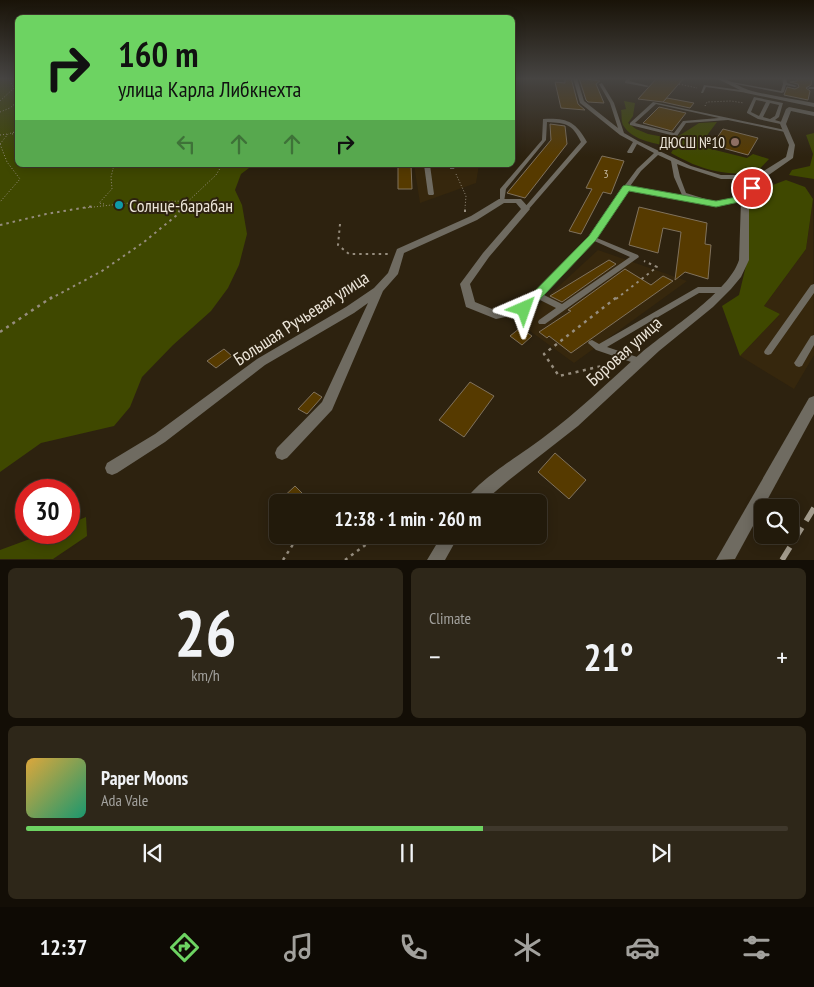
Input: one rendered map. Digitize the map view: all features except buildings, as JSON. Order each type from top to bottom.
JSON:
[{"type":"street","points":[[790,105],[814,105]]},
{"type":"street","points":[[790,105],[814,114]]},
{"type":"street","points":[[400,251],[474,218],[502,201],[518,201],[526,209],[486,255],[465,284],[470,304],[496,315],[524,309],[592,238],[626,188],[716,204],[745,198],[760,177],[789,158],[792,145],[784,128],[790,105]]},
{"type":"street","name":"Боровая улица","points":[[481,494],[557,436],[640,361],[725,290],[742,264],[745,239],[745,198]]},
{"type":"street","name":"Большая Ручьевая улица","points":[[112,468],[160,438],[261,362],[350,310],[378,290],[393,274],[400,251]]},
{"type":"street","points":[[282,453],[327,406],[378,290]]},
{"type":"street","points":[[724,560],[814,402]]},
{"type":"street","points":[[434,560],[445,544]]},
{"type":"lane","points":[[585,104],[622,134],[657,153],[689,167],[721,177],[760,177]]},
{"type":"lane","points":[[612,104],[622,134]]},
{"type":"lane","points":[[654,104],[632,124],[675,135],[685,122],[727,120]]},
{"type":"lane","points":[[660,104],[727,120],[784,128]]},
{"type":"lane","points":[[752,104],[749,112],[784,128]]},
{"type":"lane","points":[[760,118],[767,104]]},
{"type":"lane","points":[[771,121],[777,117],[781,104]]},
{"type":"lane","points":[[502,201],[503,189],[544,140],[545,120],[570,123],[584,142],[526,209]]},
{"type":"lane","points":[[630,152],[636,142]]},
{"type":"lane","points":[[626,188],[639,170],[657,153]]},
{"type":"lane","points":[[674,160],[677,177],[684,194],[716,204]]},
{"type":"lane","points":[[426,167],[431,194]]},
{"type":"lane","points":[[592,238],[635,257]]},
{"type":"lane","points":[[542,322],[635,257]]},
{"type":"lane","points":[[768,352],[814,287]]},
{"type":"lane","points":[[640,361],[596,345],[698,290],[725,290]]},
{"type":"lane","points":[[537,295],[563,308]]},
{"type":"lane","points":[[799,363],[814,338]]},
{"type":"path","points":[[0,112],[14,104]]},
{"type":"path","points":[[0,135],[15,133]]},
{"type":"path","points":[[0,202],[20,179],[8,162],[0,144],[8,134]]},
{"type":"path","points":[[109,204],[99,203],[112,189],[111,177],[114,167]]},
{"type":"path","points":[[0,332],[62,291],[102,271],[124,256],[177,215],[187,201],[216,175],[221,167]]},
{"type":"path","points":[[453,167],[466,196],[464,210],[474,218]]},
{"type":"path","points":[[0,224],[46,212],[109,204],[150,200],[187,201]]},
{"type":"path","points":[[340,224],[338,245],[349,254],[387,254],[400,251]]},
{"type":"path","points":[[617,362],[559,376],[544,354],[657,267],[635,257]]},
{"type":"path","points":[[283,560],[293,544]]},
{"type":"path","points":[[345,560],[367,544]]},
{"type":"shaded area","points":[[414,167],[479,167],[476,183],[420,203]]},
{"type":"shaded area","points":[[813,199],[814,355],[794,389],[740,356],[780,314],[764,306],[806,249]]},
{"type":"shaded area","points":[[598,250],[687,281],[574,363],[519,323]]},
{"type":"green space","points":[[0,104],[15,104],[15,167],[250,167],[241,174],[235,190],[242,205],[247,234],[239,265],[228,288],[211,311],[173,345],[142,377],[130,407],[114,426],[41,443],[0,472]]},
{"type":"green space","points":[[625,104],[635,104],[633,116],[628,123],[636,129],[648,134],[674,139],[699,123],[717,122],[699,146],[747,158],[753,154],[769,159],[755,174],[721,172],[702,168],[671,153],[674,148],[646,141],[627,131],[623,125],[621,110],[626,109]]},
{"type":"green space","points":[[814,133],[814,179],[789,175],[792,170],[810,166],[813,154],[806,135]]},
{"type":"green space","points":[[786,180],[805,187],[813,199],[806,249],[764,306],[780,314],[740,356],[722,306],[739,295],[749,253],[749,205],[770,186]]},
{"type":"green space","points":[[86,517],[87,536],[80,541],[80,519]]},
{"type":"green space","points":[[16,544],[75,544],[53,559],[0,559],[0,550]]},
{"type":"railway","points":[[782,560],[814,508]]},
{"type":"place","name":"ДЮСШ №10","points":[[735,142]]},
{"type":"place","name":"Солнце-барабан","points":[[119,205]]},
{"type":"route","points":[[524,309],[592,238],[626,188],[716,204],[745,198],[752,188]]}]
